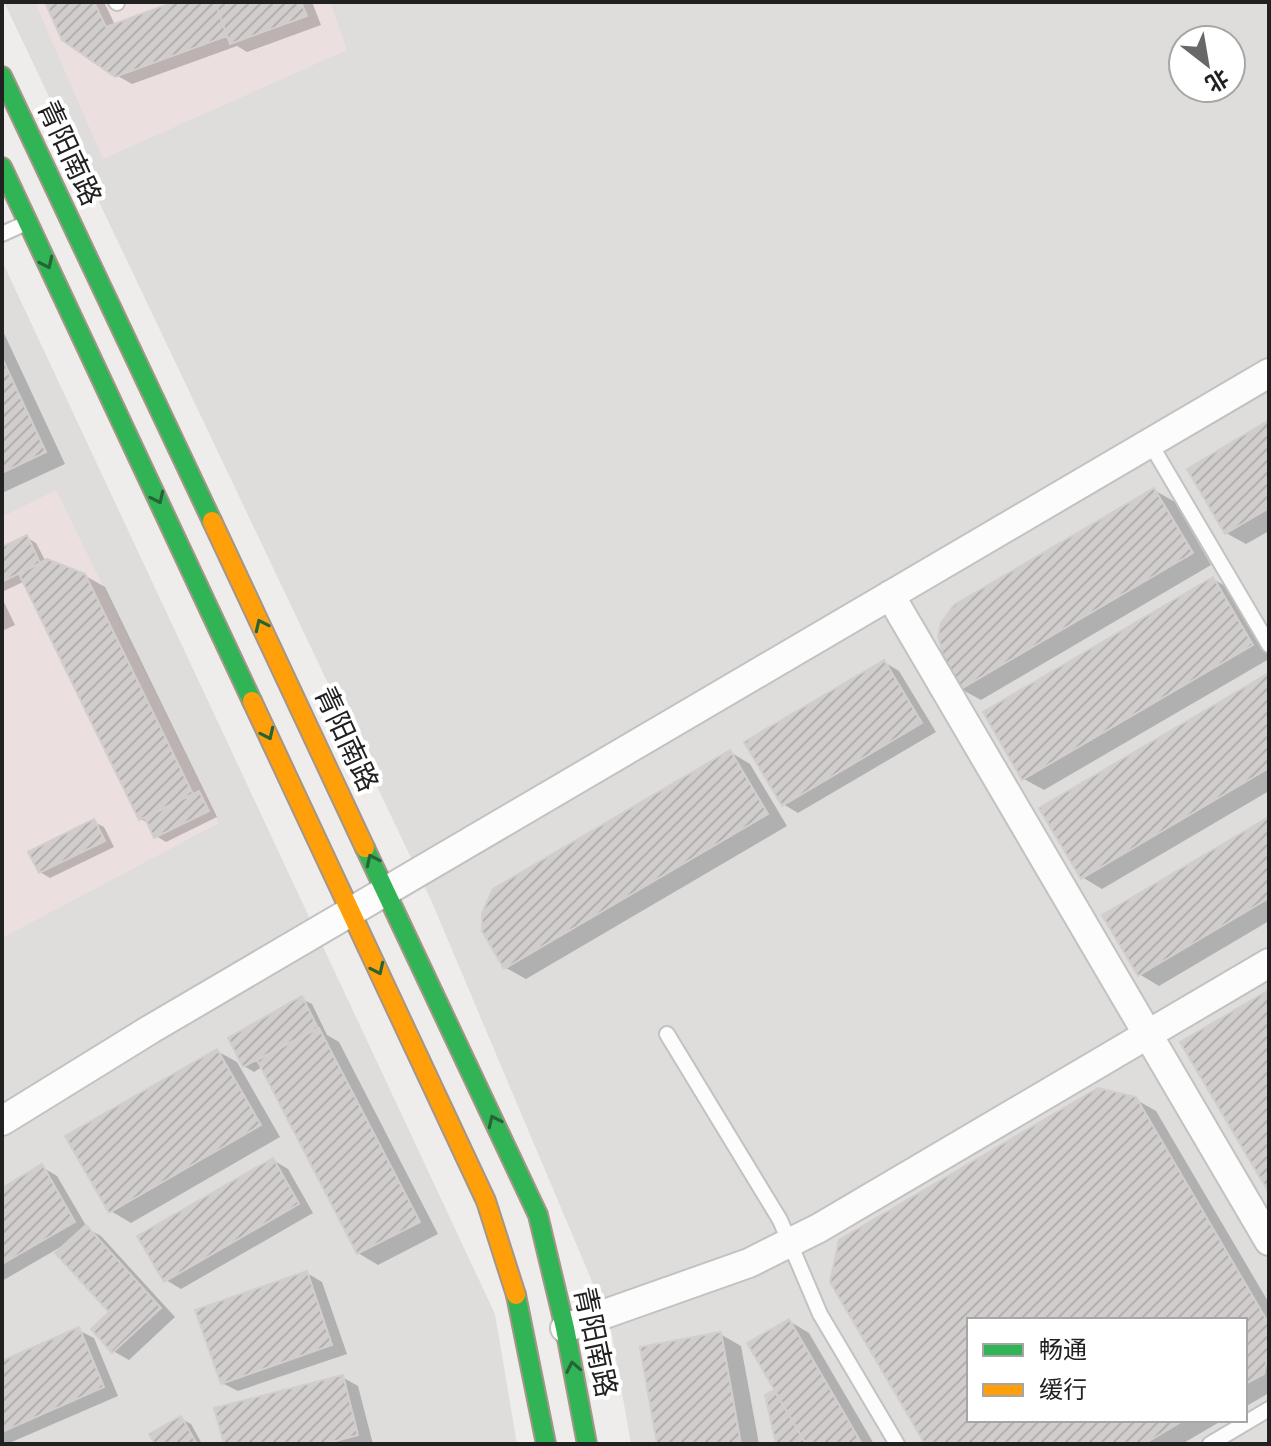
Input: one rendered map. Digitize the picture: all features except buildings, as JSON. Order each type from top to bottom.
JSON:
[{"type":"main road","name":"青阳南路","points":[[2,76],[538,1215],[565,1328],[587,1444]]},
{"type":"main road","points":[[2,167],[498,1229],[512,1280],[546,1444]]},
{"type":"street","points":[[2,1121],[151,1029],[1269,373]]},
{"type":"street","points":[[890,595],[1269,1241]]},
{"type":"street","points":[[565,1328],[749,1263],[819,1228],[1269,963]]},
{"type":"lane","points":[[2,234],[28,222]]},
{"type":"lane","points":[[1150,443],[1269,645]]},
{"type":"lane","points":[[667,1034],[780,1220],[820,1314],[897,1444]]},
{"type":"lane","points":[[1210,1444],[1269,1409]]},
{"type":"shaded area","points":[[4,2],[1269,2],[1269,1444],[631,1444],[610,1324],[431,900]]},
{"type":"shaded area","points":[[35,2],[330,2],[347,50],[103,159]]},
{"type":"shaded area","points":[[2,261],[495,1314],[517,1444],[2,1444]]},
{"type":"shaded area","points":[[56,490],[219,823],[2,938],[2,517]]},
{"type":"traffic: fast","points":[[2,76],[212,521]]},
{"type":"traffic: fast","points":[[2,167],[252,701]]},
{"type":"traffic: fast","points":[[365,848],[538,1215],[565,1328],[587,1444]]},
{"type":"traffic: fast","points":[[516,1295],[546,1444]]},
{"type":"traffic: slow","points":[[212,521],[365,848]]},
{"type":"traffic: slow","points":[[252,701],[486,1201],[516,1295]]}]
